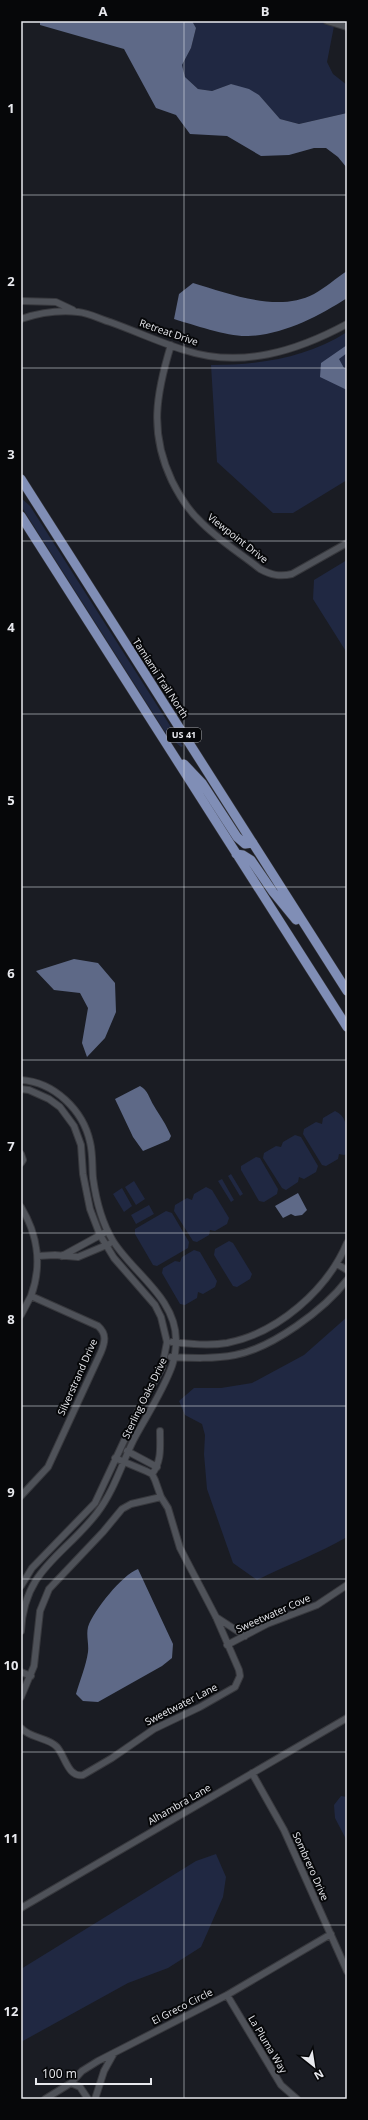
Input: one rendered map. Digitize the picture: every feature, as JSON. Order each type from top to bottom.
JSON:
[{"type":"main road","name":"Tamiami Trail North","points":[[21,479],[347,991]]},
{"type":"main road","name":"US 41","points":[[21,516],[347,1027]]},
{"type":"main road","points":[[170,750],[202,782],[237,837],[244,844],[253,843]]},
{"type":"main road","points":[[236,854],[243,855],[251,860],[273,892],[318,945]]},
{"type":"street","points":[[327,21],[347,27]]},
{"type":"street","name":"Retreat Drive","points":[[21,301],[56,302],[77,312],[185,350],[206,354],[253,357],[295,348],[347,324]]},
{"type":"street","name":"Retreat Drive","points":[[21,319],[52,312],[77,312]]},
{"type":"street","name":"Viewpoint Drive","points":[[171,345],[161,376],[158,394],[156,419],[158,444],[164,465],[178,492],[200,522],[260,569],[271,574],[283,576],[292,574],[347,543]]},
{"type":"street","name":"Sterling Oaks Drive","points":[[21,1080],[42,1086],[58,1094],[65,1099],[80,1117],[90,1142],[94,1189],[108,1231],[114,1242],[161,1299],[171,1319],[176,1343],[175,1357],[168,1375],[109,1494],[96,1514],[36,1578],[25,1601],[21,1631]]},
{"type":"street","name":"Sterling Oaks Drive","points":[[21,1089],[39,1094],[54,1103],[64,1112],[74,1126],[81,1145],[83,1174],[90,1210],[100,1235],[127,1274],[155,1305],[163,1323],[167,1342],[162,1368],[120,1447],[95,1503],[42,1558],[21,1586]]},
{"type":"street","points":[[21,1154],[23,1160],[21,1164]]},
{"type":"street","points":[[21,1207],[35,1238],[38,1256],[36,1280],[31,1296],[21,1315]]},
{"type":"street","points":[[62,1256],[108,1231]]},
{"type":"street","points":[[38,1256],[78,1257],[114,1242]]},
{"type":"street","points":[[167,1342],[206,1345],[226,1343],[244,1339],[265,1329],[312,1294],[337,1264],[347,1243]]},
{"type":"street","points":[[341,1257],[347,1260]]},
{"type":"street","points":[[337,1264],[347,1270]]},
{"type":"street","points":[[165,1356],[210,1358],[236,1355],[256,1349],[297,1324],[329,1299],[347,1280]]},
{"type":"street","name":"Silverstrand Drive","points":[[21,1496],[48,1467],[101,1352],[105,1338],[102,1330],[98,1326],[31,1296]]},
{"type":"street","points":[[115,1458],[152,1474],[157,1467],[160,1457],[160,1431]]},
{"type":"street","points":[[120,1447],[157,1467]]},
{"type":"street","name":"Sweetwater Lane","points":[[21,1728],[31,1736],[55,1745],[72,1773],[77,1776],[83,1775],[112,1758],[154,1729],[200,1707],[235,1686],[239,1681],[240,1673],[216,1617],[180,1548],[168,1508],[161,1497],[152,1474]]},
{"type":"street","points":[[21,1696],[31,1676],[37,1650],[40,1611],[49,1589],[103,1532],[122,1509],[131,1504],[161,1497]]},
{"type":"street","name":"Sweetwater Cove","points":[[227,1645],[267,1624],[317,1605],[347,1585]]},
{"type":"street","name":"Sweetwater Lane","points":[[216,1617],[245,1636]]},
{"type":"street","points":[[21,1672],[31,1676]]},
{"type":"street","name":"Alhambra Lane","points":[[21,1908],[347,1718]]},
{"type":"street","name":"Sombrero Drive","points":[[252,1773],[284,1830],[347,1971]]},
{"type":"street","name":"El Greco Circle","points":[[45,2099],[71,2083],[90,2066],[227,1995],[331,1934]]},
{"type":"street","name":"La Pluma Way","points":[[227,1995],[281,2085],[297,2099]]},
{"type":"street","points":[[95,2099],[104,2071],[115,2052]]},
{"type":"street","points":[[71,2083],[80,2087],[88,2099]]},
{"type":"shaded area","points":[[40,21],[192,21],[196,28],[191,48],[182,65],[185,77],[198,89],[212,91],[231,84],[249,89],[259,95],[280,119],[299,124],[347,113],[347,168],[338,157],[326,148],[314,148],[289,155],[261,156],[227,136],[190,134],[176,115],[156,108],[124,49],[40,25]]},
{"type":"shaded area","points":[[192,21],[335,21],[327,62],[333,74],[347,85],[347,113],[299,124],[280,119],[259,95],[231,84],[212,91],[198,89],[185,77],[182,65],[191,48],[196,28]]},
{"type":"shaded area","points":[[347,271],[347,298],[313,318],[274,332],[248,336],[231,335],[174,319],[179,294],[193,283],[254,300],[285,302],[314,294]]},
{"type":"shaded area","points":[[347,332],[347,480],[293,513],[273,513],[217,462],[211,365],[247,364],[299,354],[331,341]]},
{"type":"shaded area","points":[[347,345],[347,353],[339,359],[344,368],[347,368],[347,390],[320,377],[321,363]]},
{"type":"shaded area","points":[[21,498],[30,506],[183,746],[181,747],[167,735],[21,506]]},
{"type":"shaded area","points":[[347,560],[347,653],[313,599],[314,580]]},
{"type":"shaded area","points":[[74,959],[98,963],[115,983],[116,1012],[105,1038],[87,1057],[82,1043],[88,1008],[80,993],[54,990],[36,971]]},
{"type":"shaded area","points":[[140,1086],[147,1092],[171,1136],[169,1140],[143,1151],[133,1137],[115,1099]]},
{"type":"shaded area","points":[[335,1111],[340,1114],[346,1124],[347,1154],[339,1154],[338,1159],[326,1166],[322,1165],[303,1134],[304,1129],[316,1122],[322,1124],[323,1118]]},
{"type":"shaded area","points":[[295,1135],[301,1137],[318,1166],[316,1172],[304,1179],[299,1177],[298,1182],[286,1190],[282,1188],[263,1158],[264,1153],[276,1146],[281,1147],[283,1142]]},
{"type":"shaded area","points":[[256,1157],[260,1158],[278,1189],[277,1194],[264,1202],[259,1201],[241,1170],[241,1166]]},
{"type":"shaded area","points":[[231,1174],[243,1194],[240,1196],[228,1176]]},
{"type":"shaded area","points":[[222,1179],[234,1200],[231,1202],[218,1181]]},
{"type":"shaded area","points":[[134,1181],[145,1199],[136,1205],[125,1187]]},
{"type":"shaded area","points":[[206,1187],[212,1190],[229,1218],[227,1224],[215,1231],[210,1230],[209,1235],[197,1242],[193,1241],[174,1211],[175,1205],[187,1198],[192,1200],[194,1194]]},
{"type":"shaded area","points":[[122,1188],[132,1206],[124,1212],[113,1194]]},
{"type":"shaded area","points":[[298,1193],[307,1210],[302,1215],[295,1216],[291,1214],[283,1218],[275,1206]]},
{"type":"shaded area","points":[[149,1205],[154,1214],[136,1224],[131,1215]]},
{"type":"shaded area","points":[[166,1211],[172,1213],[189,1242],[188,1248],[157,1266],[153,1265],[135,1234],[135,1229]]},
{"type":"shaded area","points":[[229,1241],[233,1243],[252,1274],[250,1279],[237,1287],[233,1286],[214,1255],[215,1249]]},
{"type":"shaded area","points":[[194,1250],[200,1252],[217,1281],[215,1287],[203,1294],[198,1292],[197,1298],[185,1305],[180,1304],[162,1273],[163,1268],[175,1261],[180,1262],[182,1257]]},
{"type":"shaded area","points":[[347,1317],[347,1537],[325,1549],[257,1580],[233,1563],[207,1489],[204,1454],[205,1435],[202,1424],[185,1415],[179,1401],[194,1388],[221,1388],[252,1383],[304,1355]]},
{"type":"shaded area","points":[[138,1569],[173,1644],[172,1658],[162,1666],[98,1702],[83,1701],[76,1694],[87,1657],[88,1627],[96,1612],[109,1594],[124,1578]]},
{"type":"shaded area","points":[[341,1796],[347,1797],[347,1841],[335,1818],[334,1805]]},
{"type":"shaded area","points":[[216,1854],[226,1877],[223,1897],[201,1947],[168,1968],[128,1983],[21,2042],[21,1969],[196,1861]]}]
